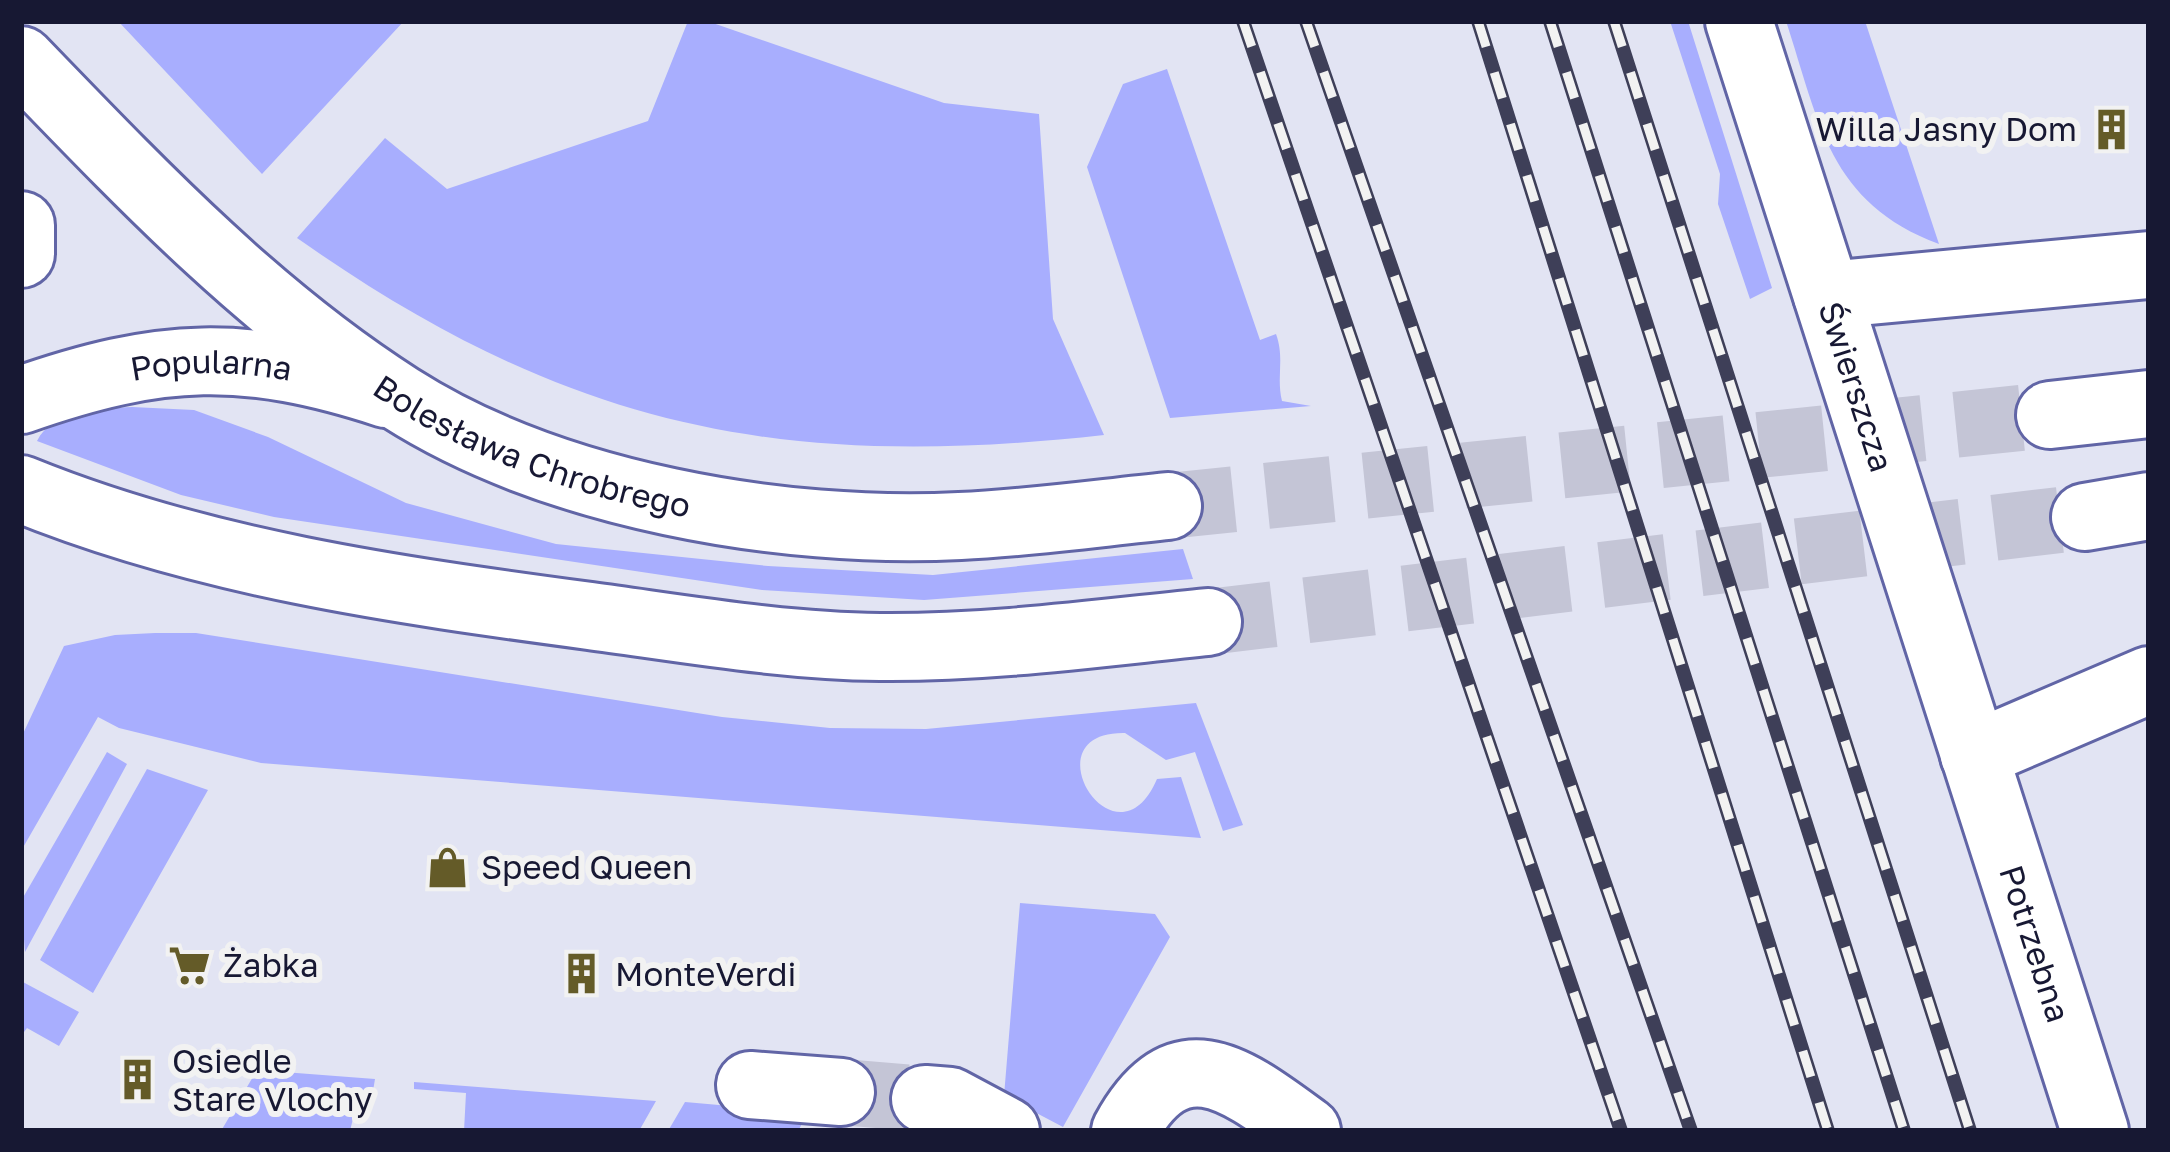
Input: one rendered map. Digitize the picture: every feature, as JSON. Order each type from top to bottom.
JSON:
[{"type":"main road","name":"Świerszcza","points":[[1739,21],[1974,754]]},
{"type":"main road","name":"Bolesława Chrobrego","points":[[21,60],[160,204],[243,278],[400,399],[517,457],[647,495],[795,520],[960,526],[1168,506]]},
{"type":"main road","points":[[21,224],[21,254]]},
{"type":"main road","points":[[1827,295],[2149,265]]},
{"type":"main road","name":"Popularna","points":[[21,400],[142,364],[199,359],[272,362],[400,399]]},
{"type":"main road","points":[[2050,415],[2149,404]]},
{"type":"main road","points":[[21,489],[188,544],[319,578],[765,640],[879,647],[980,644],[1208,622]]},
{"type":"main road","points":[[2085,517],[2149,506]]},
{"type":"main road","points":[[1974,754],[2149,680]]},
{"type":"main road","name":"Potrzebna","points":[[1974,754],[2095,1131]]},
{"type":"main road","points":[[1125,1131],[1155,1088],[1175,1074],[1223,1076],[1306,1131]]},
{"type":"main road","points":[[750,1085],[841,1092]]},
{"type":"main road","points":[[926,1099],[950,1102],[1006,1131]]},
{"type":"shaded area","points":[[118,21],[404,21],[262,174]]},
{"type":"shaded area","points":[[688,21],[707,21],[944,103],[1039,114],[1053,319],[1104,435],[987,445],[879,446],[777,439],[680,421],[585,393],[491,354],[396,302],[297,238],[385,138],[447,189],[648,121]]},
{"type":"shaded area","points":[[1670,21],[1688,21],[1772,288],[1750,299],[1718,204],[1720,174]]},
{"type":"shaded area","points":[[1786,21],[1865,21],[1939,244],[1902,227],[1851,182],[1820,125]]},
{"type":"shaded area","points":[[1167,69],[1260,340],[1276,334],[1282,401],[1311,406],[1170,418],[1087,167],[1123,84]]},
{"type":"shaded area","points":[[132,407],[194,410],[268,437],[406,503],[556,544],[768,566],[933,575],[1183,549],[1193,579],[924,600],[762,590],[274,517],[181,495],[37,441],[65,417]]},
{"type":"shaded area","points":[[196,633],[722,717],[830,728],[926,729],[1196,703],[1243,825],[1223,831],[1195,752],[1166,760],[1125,733],[1096,738],[1082,753],[1081,772],[1088,791],[1103,806],[1121,812],[1140,805],[1157,779],[1181,777],[1201,838],[261,763],[119,728],[98,717],[21,851],[21,738],[64,646],[115,635]]},
{"type":"shaded area","points":[[107,752],[127,764],[25,952],[21,901]]},
{"type":"shaded area","points":[[147,769],[208,790],[93,993],[40,960]]},
{"type":"shaded area","points":[[1020,903],[1155,914],[1170,937],[1063,1127],[1004,1096]]},
{"type":"shaded area","points":[[21,981],[79,1012],[59,1046],[27,1028],[21,1036]]},
{"type":"shaded area","points":[[257,1070],[375,1079],[372,1097],[357,1102],[350,1131],[221,1131]]},
{"type":"shaded area","points":[[414,1082],[656,1101],[639,1131],[464,1131],[466,1093],[414,1089]]},
{"type":"shaded area","points":[[685,1102],[808,1113],[798,1131],[668,1131]]},
{"type":"tunnel","points":[[1168,506],[2050,415]]},
{"type":"tunnel","points":[[1208,622],[2085,517]]},
{"type":"tunnel","points":[[841,1092],[925,1099]]},
{"type":"railway","points":[[1243,21],[1621,1131]]},
{"type":"railway","points":[[1306,21],[1691,1131]]},
{"type":"railway","points":[[1478,21],[1828,1131]]},
{"type":"railway","points":[[1550,21],[1904,1131]]},
{"type":"railway","points":[[1614,21],[1970,1131]]},
{"type":"place","name":"Willa Jasny Dom","points":[[2111,129]]},
{"type":"place","name":"Speed Queen","points":[[447,867]]},
{"type":"place","name":"Żabka","points":[[189,965]]},
{"type":"place","name":"MonteVerdi","points":[[581,974]]},
{"type":"place","name":"Osiedle Stare Vlochy","points":[[138,1080]]}]
